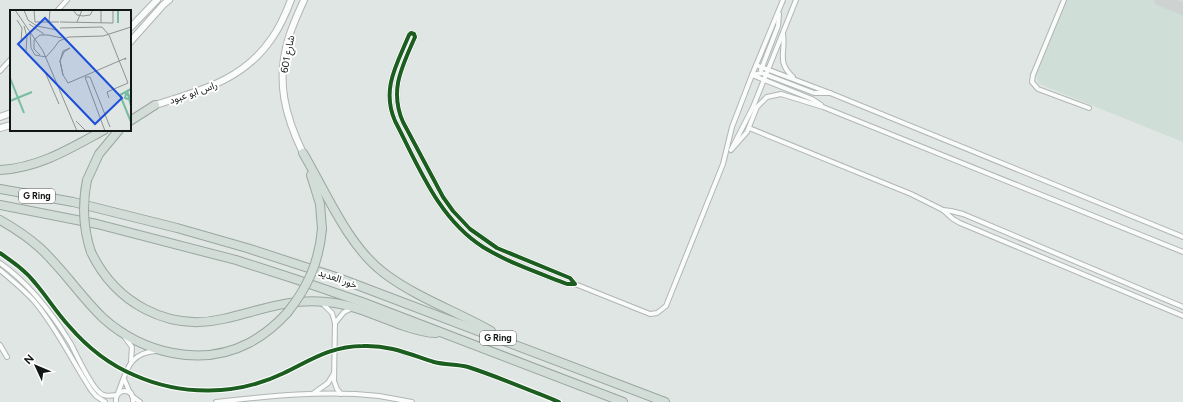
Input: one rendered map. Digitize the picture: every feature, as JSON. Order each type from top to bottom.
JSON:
[{"type":"highway","points":[[131,116],[155,105]]},
{"type":"highway","points":[[131,120],[155,105]]},
{"type":"highway","points":[[0,170],[27,166],[49,159],[102,131]]},
{"type":"highway","points":[[118,131],[99,154],[87,180],[83,213],[86,234],[91,252],[109,281],[126,297],[147,311],[170,319],[209,322],[287,303],[318,301],[340,303],[423,332],[443,333]]},
{"type":"highway","points":[[0,220],[22,233],[41,249],[93,308],[118,330],[136,341],[160,350],[186,356],[217,354],[248,343],[261,335],[287,313],[302,294],[316,264],[320,250],[322,229],[320,204],[303,153]]},
{"type":"highway","points":[[303,153],[346,230],[374,264],[384,273],[405,287],[478,324],[512,344]]},
{"type":"highway","name":"خور العديد","points":[[0,189],[86,205],[177,228],[336,276],[665,402]]},
{"type":"highway","name":"خور العديد","points":[[0,205],[97,224],[236,260],[323,288],[623,402]]},
{"type":"main road","points":[[131,27],[157,0]]},
{"type":"main road","points":[[131,41],[169,0]]},
{"type":"main road","name":"شارع 601","points":[[303,153],[290,125],[286,111],[282,82],[284,60],[292,29],[304,0]]},
{"type":"main road","name":"راس ابو عبود","points":[[155,105],[206,89],[233,76],[245,67],[272,39],[290,2]]},
{"type":"main road","points":[[0,117],[10,114]]},
{"type":"main road","points":[[0,128],[10,125]]},
{"type":"street","points":[[58,10],[68,0]]},
{"type":"street","points":[[723,164],[731,132],[752,75],[783,0]]},
{"type":"street","points":[[575,284],[570,278],[492,245],[470,229],[448,204],[403,122],[398,108],[396,93],[398,78],[415,35],[410,33],[392,76],[389,94],[390,106],[395,121],[440,206],[474,241],[491,252],[567,284],[575,284],[646,313],[654,314],[661,311],[667,302],[723,164],[751,112],[796,0]]},
{"type":"street","points":[[1064,0],[1033,75],[1032,82],[1038,89],[1089,108]]},
{"type":"street","points":[[763,80],[760,73],[778,26],[778,11]]},
{"type":"street","points":[[782,32],[784,41],[782,54],[783,63],[787,71],[796,80]]},
{"type":"street","points":[[0,71],[10,60]]},
{"type":"street","points":[[756,65],[762,67],[766,72],[814,93],[830,93]]},
{"type":"street","points":[[752,75],[766,72],[796,80],[1183,238]]},
{"type":"street","points":[[752,75],[812,99],[823,107]]},
{"type":"street","points":[[731,150],[741,140],[749,128],[757,107],[763,100],[772,95],[786,95],[823,107],[1183,252]]},
{"type":"street","points":[[749,128],[911,194],[943,210],[963,214],[1183,307]]},
{"type":"street","points":[[943,210],[960,223],[1183,316]]},
{"type":"street","points":[[0,263],[22,281],[44,306],[65,334],[95,388],[103,395],[108,396],[126,390],[140,402]]},
{"type":"street","points":[[0,270],[34,301],[53,328],[91,390],[96,396],[105,402]]},
{"type":"street","points":[[318,301],[332,313],[336,323],[335,384],[341,394]]},
{"type":"street","points":[[336,323],[344,312],[354,308]]},
{"type":"street","points":[[116,402],[117,394],[131,361],[133,350],[118,330]]},
{"type":"street","points":[[0,345],[7,357]]},
{"type":"street","points":[[131,361],[140,354],[160,350]]},
{"type":"street","points":[[313,394],[328,383],[335,371]]},
{"type":"street","points":[[124,378],[133,402]]},
{"type":"street","points":[[216,402],[313,394],[378,396],[412,402]]},
{"type":"shaded area","points":[[1065,0],[1183,0],[1183,142],[1039,84],[1035,74]]},
{"type":"taxiway","points":[[1160,0],[1183,9]]},
{"type":"cycle path","points":[[411,33],[414,34],[415,37],[402,69],[397,89],[399,110],[403,122],[443,197],[453,211],[470,229],[497,248],[570,278],[575,284],[567,284],[524,267],[483,247],[467,235],[442,207],[422,173],[395,121],[391,109],[390,87],[392,77],[411,33]]},
{"type":"cycle path","points":[[0,253],[28,275],[76,334],[98,354],[124,371],[152,382],[190,390],[228,389],[247,386],[266,381],[331,351],[341,348],[373,346],[399,351],[438,363],[468,367],[503,379],[559,402]]}]
